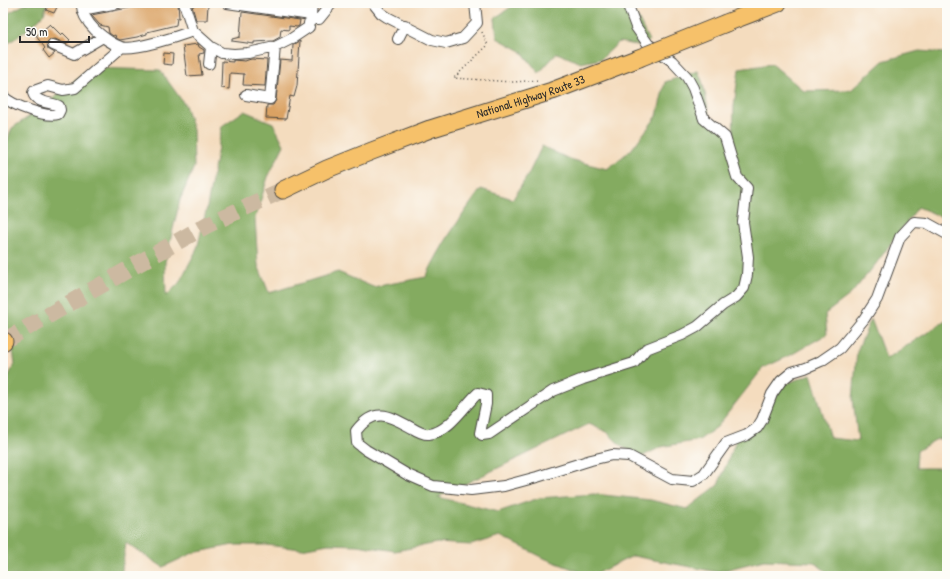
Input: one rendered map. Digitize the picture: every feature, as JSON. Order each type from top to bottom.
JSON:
[{"type":"highway","name":"National Highway Route 33","points":[[283,190],[326,169],[372,150],[430,129],[552,91],[778,3]]},
{"type":"street","points":[[118,3],[92,8],[82,5],[84,15],[92,27],[103,37],[122,47],[134,48],[193,31]]},
{"type":"street","points":[[184,3],[193,31],[211,47],[222,53],[234,54],[248,54],[275,47],[291,39],[309,27],[312,17],[312,3]]},
{"type":"street","points":[[227,3],[319,19],[332,3]]},
{"type":"street","points":[[373,3],[381,13],[432,40],[446,43],[463,38],[477,23],[475,3]]},
{"type":"street","points":[[627,3],[636,27],[648,44],[672,61],[687,77],[693,88],[704,119],[725,138],[737,177],[747,188],[743,222],[748,257],[747,275],[744,288],[736,297],[723,305],[697,327],[682,335],[646,349],[634,363],[583,379],[553,391],[489,434],[482,435],[480,433],[486,404],[486,395],[478,393],[447,427],[429,434],[419,432],[390,416],[374,416],[363,422],[356,431],[357,443],[366,450],[408,475],[433,486],[471,490],[504,486],[590,460],[612,455],[629,456],[672,479],[693,481],[704,474],[726,443],[747,435],[757,428],[762,420],[772,394],[781,380],[792,372],[821,361],[840,348],[864,319],[877,299],[900,237],[914,222],[926,223],[947,234]]},
{"type":"street","points":[[398,39],[405,25]]},
{"type":"street","points":[[53,45],[74,54],[103,37]]},
{"type":"street","points":[[3,96],[7,100],[38,113],[54,116],[58,114],[60,110],[58,106],[38,100],[34,96],[34,91],[48,86],[63,90],[75,88],[122,47]]},
{"type":"street","points":[[209,64],[211,47]]},
{"type":"street","points":[[246,95],[270,99],[275,47]]},
{"type":"path","points":[[477,23],[488,45],[454,78],[513,82],[540,80]]},
{"type":"green space","points":[[27,3],[47,3],[44,14],[31,27],[3,47],[3,16]]},
{"type":"green space","points":[[513,3],[585,3],[608,10],[619,3],[624,3],[638,18],[649,41],[642,46],[619,42],[601,59],[581,63],[557,53],[539,73],[521,51],[497,38],[495,18],[511,7]]},
{"type":"green space","points":[[919,51],[947,52],[947,219],[918,207],[875,265],[851,294],[825,314],[827,334],[789,356],[763,368],[717,427],[699,440],[661,447],[641,457],[621,446],[607,432],[589,424],[438,497],[498,512],[539,498],[594,494],[651,500],[687,509],[718,485],[737,438],[753,429],[783,385],[811,374],[830,438],[858,441],[853,399],[857,351],[871,319],[886,359],[947,320],[947,437],[935,440],[917,451],[916,468],[947,468],[947,576],[832,576],[814,562],[764,560],[717,572],[633,556],[591,576],[546,559],[500,536],[471,545],[437,543],[395,551],[357,545],[328,544],[301,549],[266,545],[233,545],[193,553],[163,567],[126,543],[121,576],[3,576],[3,386],[15,364],[10,330],[3,325],[3,152],[12,128],[36,112],[91,68],[160,70],[185,105],[193,130],[194,167],[180,200],[165,262],[166,296],[179,283],[197,249],[207,207],[222,126],[244,111],[273,123],[284,145],[268,177],[255,218],[258,265],[269,293],[338,272],[373,287],[426,277],[444,243],[481,189],[513,199],[528,175],[542,146],[569,159],[607,169],[631,150],[657,116],[665,82],[698,71],[703,84],[710,119],[733,137],[734,106],[739,69],[772,64],[804,91],[851,90],[883,61]]},
{"type":"building","points":[[49,3],[59,3],[54,13],[46,10]]},
{"type":"building","points":[[147,3],[178,3],[179,18],[177,18],[176,25],[147,32],[147,34],[137,37],[120,40],[116,38],[115,35],[113,36],[109,33],[108,27],[100,25],[91,15],[134,7],[134,5]]},
{"type":"building","points":[[194,4],[208,5],[207,20],[196,20],[192,6],[194,6]]},
{"type":"building","points":[[242,12],[300,20],[299,26],[289,26],[289,30],[281,29],[280,37],[273,41],[254,42],[254,44],[232,41],[232,39],[240,37]]},
{"type":"building","points":[[50,24],[61,35],[63,33],[70,40],[66,44],[55,39],[49,40],[47,43],[48,49],[55,53],[49,58],[43,50],[45,48],[36,36]]},
{"type":"building","points":[[300,41],[297,86],[294,97],[290,96],[286,119],[266,118],[267,105],[273,105],[276,100],[280,60],[292,61],[293,45]]},
{"type":"building","points":[[198,44],[199,47],[204,50],[204,53],[199,54],[202,75],[187,76],[183,46]]},
{"type":"building","points":[[164,53],[173,54],[172,65],[163,64]]},
{"type":"building","points":[[251,59],[267,60],[265,86],[243,85],[244,74],[230,73],[229,89],[221,88],[222,61],[233,62],[233,60],[245,61]]},
{"type":"tunnel","points":[[4,341],[207,225],[283,190]]}]
